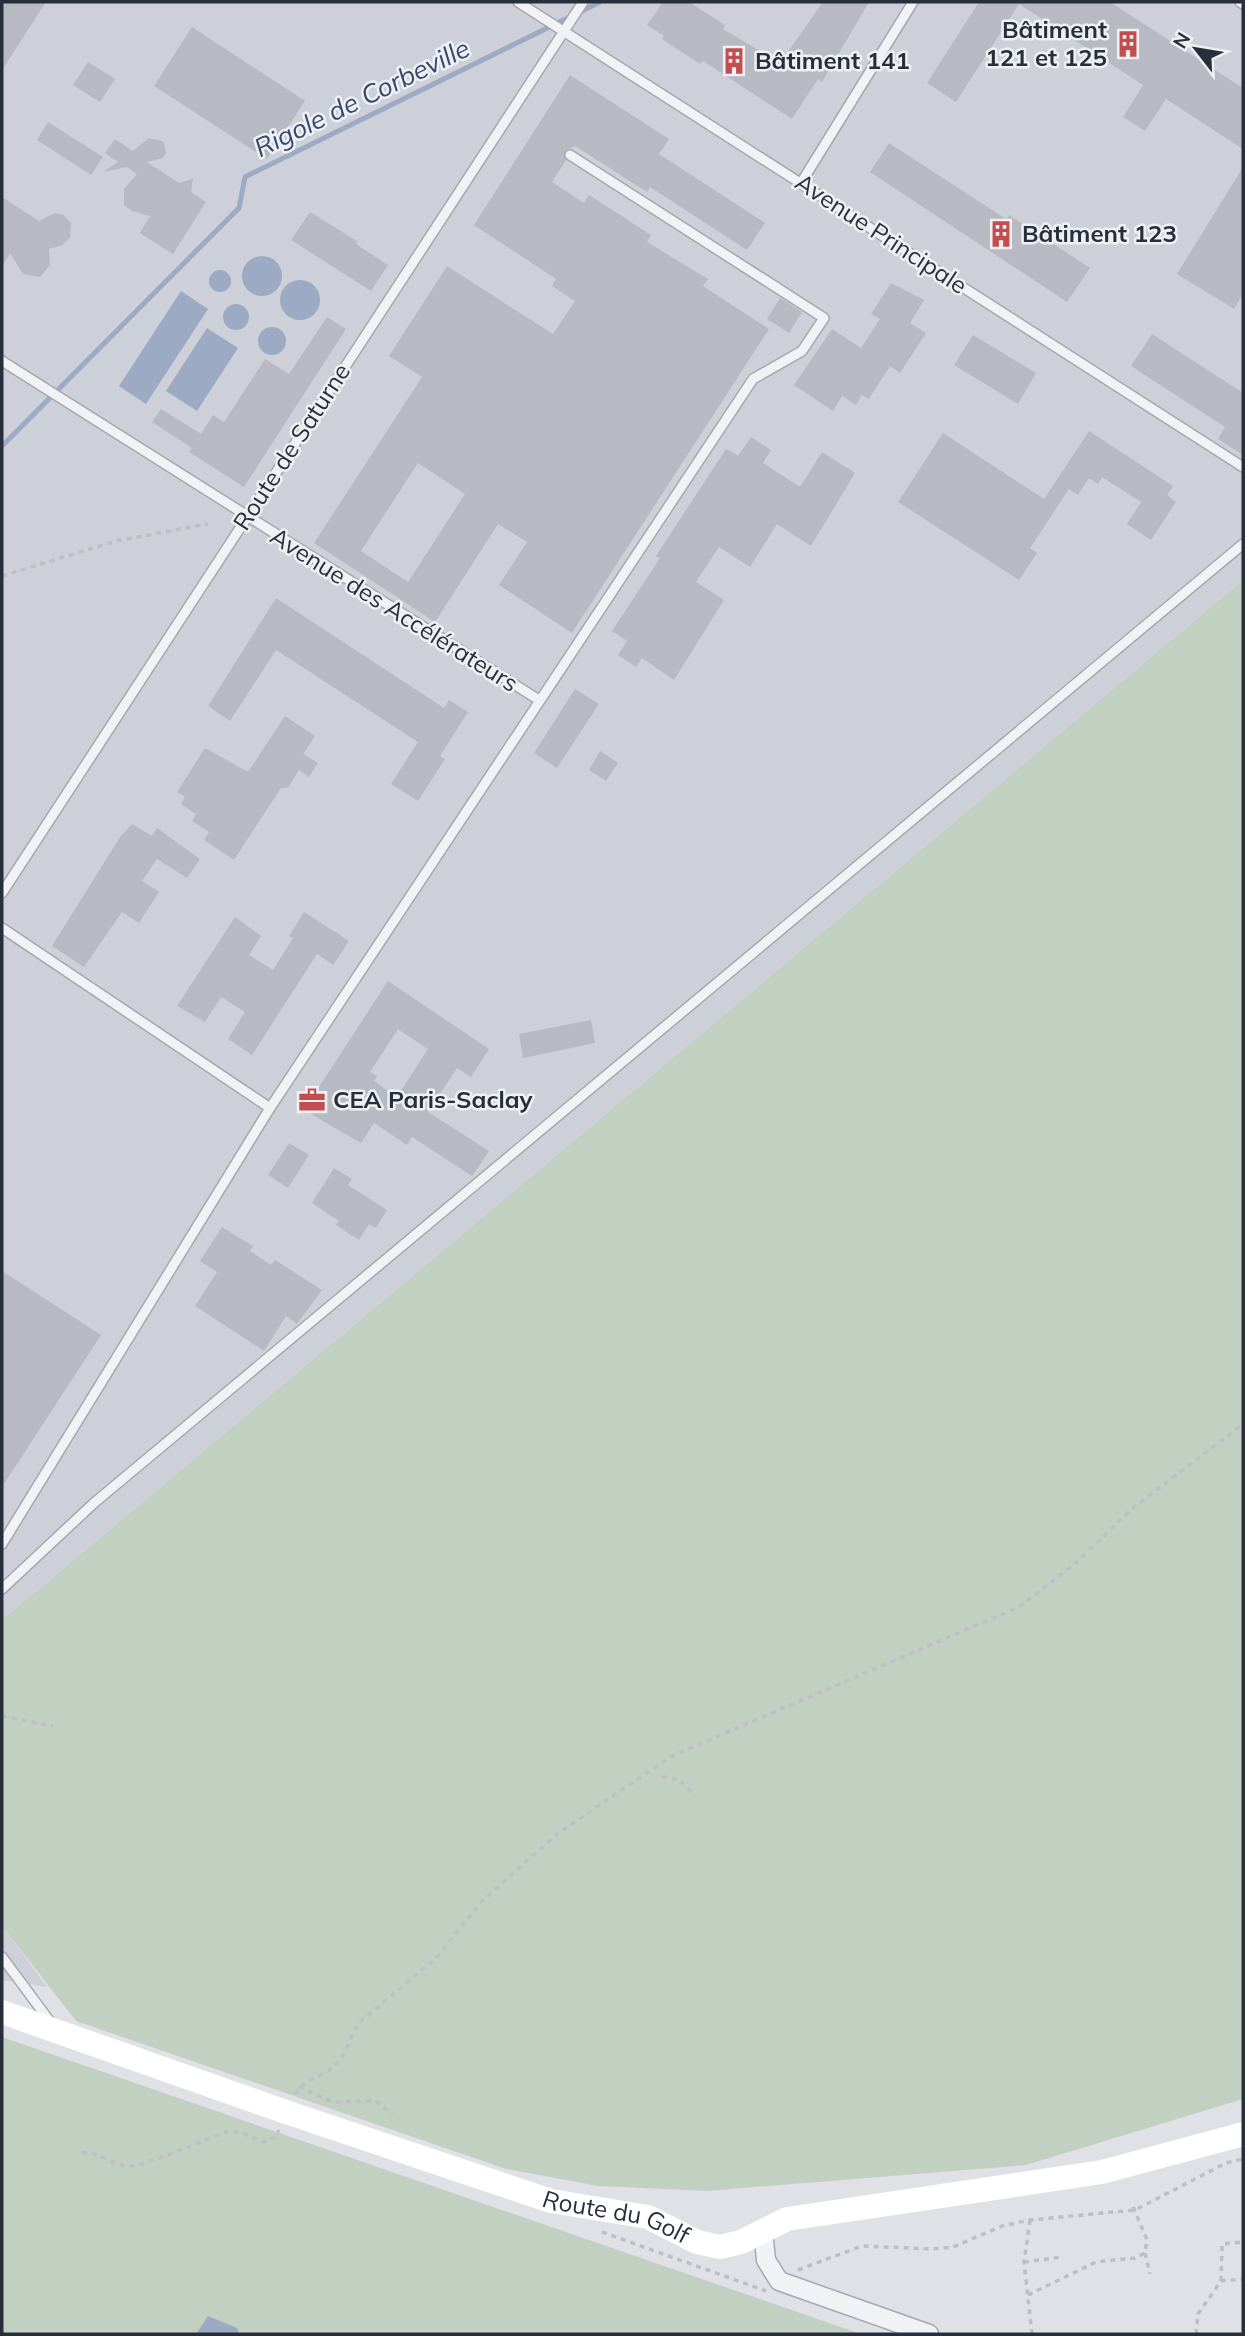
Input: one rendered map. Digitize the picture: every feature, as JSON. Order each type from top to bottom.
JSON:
[{"type":"street","name":"Route du Golf","points":[[2,2012],[286,2112],[551,2201],[648,2217],[697,2242],[720,2247],[741,2242],[786,2219],[1102,2172],[1243,2134]]},
{"type":"street","points":[[763,2230],[766,2260],[779,2281],[929,2334]]},
{"type":"lane","name":"Avenue Principale","points":[[518,2],[1243,467]]},
{"type":"lane","name":"Route de Saturne","points":[[2,892],[583,2]]},
{"type":"lane","points":[[801,183],[913,2]]},
{"type":"lane","points":[[2,1544],[270,1108],[753,379],[802,351],[824,318],[570,155]]},
{"type":"lane","name":"Avenue des Accélérateurs","points":[[2,361],[539,700]]},
{"type":"lane","points":[[2,1588],[94,1503],[1243,544]]},
{"type":"lane","points":[[2,929],[270,1108]]},
{"type":"lane","points":[[2,1957],[46,2015],[53,2030]]},
{"type":"path","points":[[2,576],[116,541],[208,524]]},
{"type":"path","points":[[82,2153],[90,2152],[117,2165],[134,2166],[226,2132],[270,2141],[275,2137],[299,2087],[313,2078],[321,2077],[340,2060],[350,2035],[360,2022],[436,1958],[483,1900],[557,1834],[672,1756],[1019,1607],[1077,1562],[1133,1508],[1243,1424]]},
{"type":"path","points":[[2,1716],[52,1726]]},
{"type":"path","points":[[662,1777],[679,1779],[691,1793]]},
{"type":"path","points":[[299,2087],[333,2102],[376,2101],[392,2114]]},
{"type":"path","points":[[779,2281],[788,2274],[862,2246],[932,2249],[953,2247],[1002,2227],[1030,2220],[1135,2210],[1226,2163],[1243,2159]]},
{"type":"path","points":[[1132,2204],[1147,2240],[1145,2253],[1150,2274]]},
{"type":"path","points":[[1030,2220],[1024,2262],[1032,2334]]},
{"type":"path","points":[[1196,2334],[1198,2314],[1221,2281],[1222,2244],[1243,2242]]},
{"type":"path","points":[[1028,2295],[1096,2262],[1135,2258],[1145,2253]]},
{"type":"path","points":[[1024,2262],[1063,2257]]},
{"type":"path","points":[[1221,2281],[1243,2279]]},
{"type":"shaded area","name":"CEA Paris-Saclay","points":[[2,2],[1243,2],[1243,580],[2,1620]]},
{"type":"shaded area","points":[[2,1926],[47,1987],[2,1980]]},
{"type":"green space","points":[[1243,580],[1243,2099],[1026,2165],[707,2191],[598,2186],[506,2169],[76,2021],[2,1926],[2,1620]]},
{"type":"green space","points":[[2,2037],[861,2334],[2,2334]]},
{"type":"water","points":[[262,256],[270,257],[276,262],[281,268],[281,284],[276,290],[270,295],[262,296],[254,295],[248,290],[243,284],[242,276],[243,268],[248,262],[254,257]]},
{"type":"water","points":[[220,270],[228,273],[231,281],[228,289],[220,292],[212,289],[209,281],[212,273]]},
{"type":"water","points":[[300,280],[308,281],[314,286],[319,292],[319,308],[314,314],[308,319],[300,320],[292,319],[286,314],[281,308],[280,300],[281,292],[286,286],[292,281]]},
{"type":"water","points":[[181,291],[208,309],[146,404],[119,386]]},
{"type":"water","points":[[236,304],[245,308],[249,317],[245,326],[236,330],[227,326],[223,317],[227,308]]},
{"type":"water","points":[[272,327],[282,331],[286,341],[282,351],[272,355],[262,351],[258,341],[262,331]]},
{"type":"water","points":[[207,328],[238,348],[197,411],[166,391]]},
{"type":"water","points":[[208,2316],[237,2328],[239,2334],[196,2334]]},
{"type":"building","points":[[2,2],[46,2],[2,70]]},
{"type":"building","name":"Bâtiment 141","points":[[663,2],[689,2],[725,25],[723,29],[780,63],[823,2],[869,2],[822,82],[818,79],[792,119],[703,61],[700,64],[662,39],[664,36],[647,25]]},
{"type":"building","name":"Bâtiment 121 et 125","points":[[979,2],[1110,2],[1243,88],[1243,149],[1166,99],[1145,131],[1123,117],[1143,85],[1019,4],[956,102],[927,83]]},
{"type":"building","points":[[192,27],[305,101],[267,159],[154,86]]},
{"type":"building","points":[[88,62],[115,79],[100,102],[73,85]]},
{"type":"building","points":[[570,75],[669,139],[659,154],[765,223],[747,250],[650,187],[647,192],[575,146],[565,151],[566,160],[552,182],[584,203],[589,195],[651,235],[647,242],[708,279],[703,286],[769,329],[572,633],[499,585],[527,542],[498,524],[435,622],[314,543],[422,377],[389,356],[447,266],[553,334],[575,301],[552,286],[556,279],[474,225]],"holes":[[[418,463],[465,494],[408,582],[361,551]]]},
{"type":"building","points":[[48,122],[103,157],[91,175],[37,140]]},
{"type":"building","points":[[149,138],[163,141],[166,152],[163,158],[147,162],[179,183],[193,179],[191,192],[206,202],[173,254],[140,233],[150,216],[132,211],[124,205],[124,189],[137,174],[127,167],[103,172],[118,162],[105,153],[115,139],[133,151]]},
{"type":"building","name":"Bâtiment 123","points":[[889,143],[1006,219],[1009,215],[1090,268],[1067,302],[870,172]]},
{"type":"building","points":[[1243,167],[1243,293],[1234,309],[1177,274]]},
{"type":"building","points":[[2,197],[39,221],[55,213],[64,215],[71,223],[70,238],[62,245],[49,249],[50,265],[40,277],[23,274],[10,253],[2,267]]},
{"type":"building","points":[[310,212],[357,241],[356,244],[388,265],[371,291],[291,240]]},
{"type":"building","points":[[891,283],[924,300],[910,323],[926,333],[900,373],[890,366],[869,399],[862,395],[856,405],[842,396],[833,411],[794,385],[832,329],[861,348],[880,319],[871,314]]},
{"type":"building","points":[[780,298],[802,312],[789,333],[767,319]]},
{"type":"building","points":[[327,317],[346,329],[244,487],[189,452],[192,448],[152,422],[161,409],[201,434],[213,415],[224,422],[265,359],[289,374]]},
{"type":"building","points":[[1152,334],[1243,393],[1243,455],[1218,439],[1225,427],[1131,366]]},
{"type":"building","points":[[973,335],[1036,373],[1018,404],[954,365]]},
{"type":"building","points":[[1089,431],[1173,486],[1167,495],[1176,502],[1151,540],[1127,524],[1141,502],[1102,477],[1098,484],[1089,478],[1078,495],[1069,489],[1030,548],[1037,553],[1019,580],[898,502],[943,433],[1044,499]]},
{"type":"building","points":[[751,437],[771,450],[763,463],[800,487],[822,452],[855,473],[811,546],[777,524],[750,567],[719,547],[696,582],[724,600],[674,680],[642,658],[636,667],[618,655],[627,641],[612,631],[660,558],[656,556],[726,449],[738,456]]},
{"type":"building","points":[[276,598],[444,708],[449,700],[468,712],[440,756],[445,759],[418,801],[391,784],[418,742],[276,650],[230,721],[208,706]]},
{"type":"building","points":[[575,689],[599,704],[557,768],[534,753]]},
{"type":"building","points":[[285,716],[315,736],[303,754],[318,763],[309,777],[299,770],[288,788],[281,788],[234,860],[204,840],[209,832],[192,821],[196,814],[181,804],[185,797],[177,792],[205,748],[248,772]]},
{"type":"building","points":[[600,751],[618,763],[606,781],[589,770]]},
{"type":"building","points":[[132,824],[152,836],[157,828],[200,859],[187,878],[157,859],[142,881],[159,892],[139,923],[122,912],[84,967],[52,946],[120,837]]},
{"type":"building","points":[[304,912],[349,941],[333,965],[317,954],[252,1055],[228,1039],[245,1012],[221,997],[205,1022],[177,1006],[235,917],[261,936],[249,955],[273,970],[293,938],[289,936]]},
{"type":"building","points":[[388,981],[489,1049],[471,1077],[457,1068],[428,1112],[489,1151],[472,1176],[412,1137],[407,1145],[374,1123],[361,1143],[304,1110]],"holes":[[[398,1029],[428,1049],[397,1097],[374,1081],[377,1076],[370,1072]]]},
{"type":"building","points":[[591,1020],[595,1043],[523,1058],[519,1034]]},
{"type":"building","points":[[289,1143],[309,1155],[288,1188],[268,1175]]},
{"type":"building","points":[[334,1168],[352,1179],[348,1185],[387,1210],[376,1228],[369,1224],[359,1240],[336,1225],[339,1221],[312,1203]]},
{"type":"building","points":[[222,1227],[253,1246],[250,1251],[271,1265],[275,1260],[322,1290],[297,1324],[286,1316],[264,1351],[195,1306],[217,1272],[200,1261]]},
{"type":"building","points":[[2,1271],[101,1335],[2,1487]]},
{"type":"waterway","name":"Rigole de Corbeville","points":[[2,446],[239,208],[245,177],[600,2]]},
{"type":"place","name":"Bâtiment 121 et 125","points":[[1128,44]]},
{"type":"place","name":"Bâtiment 141","points":[[734,61]]},
{"type":"place","name":"Bâtiment 123","points":[[1001,234]]},
{"type":"place","name":"CEA Paris-Saclay","points":[[312,1100]]}]
